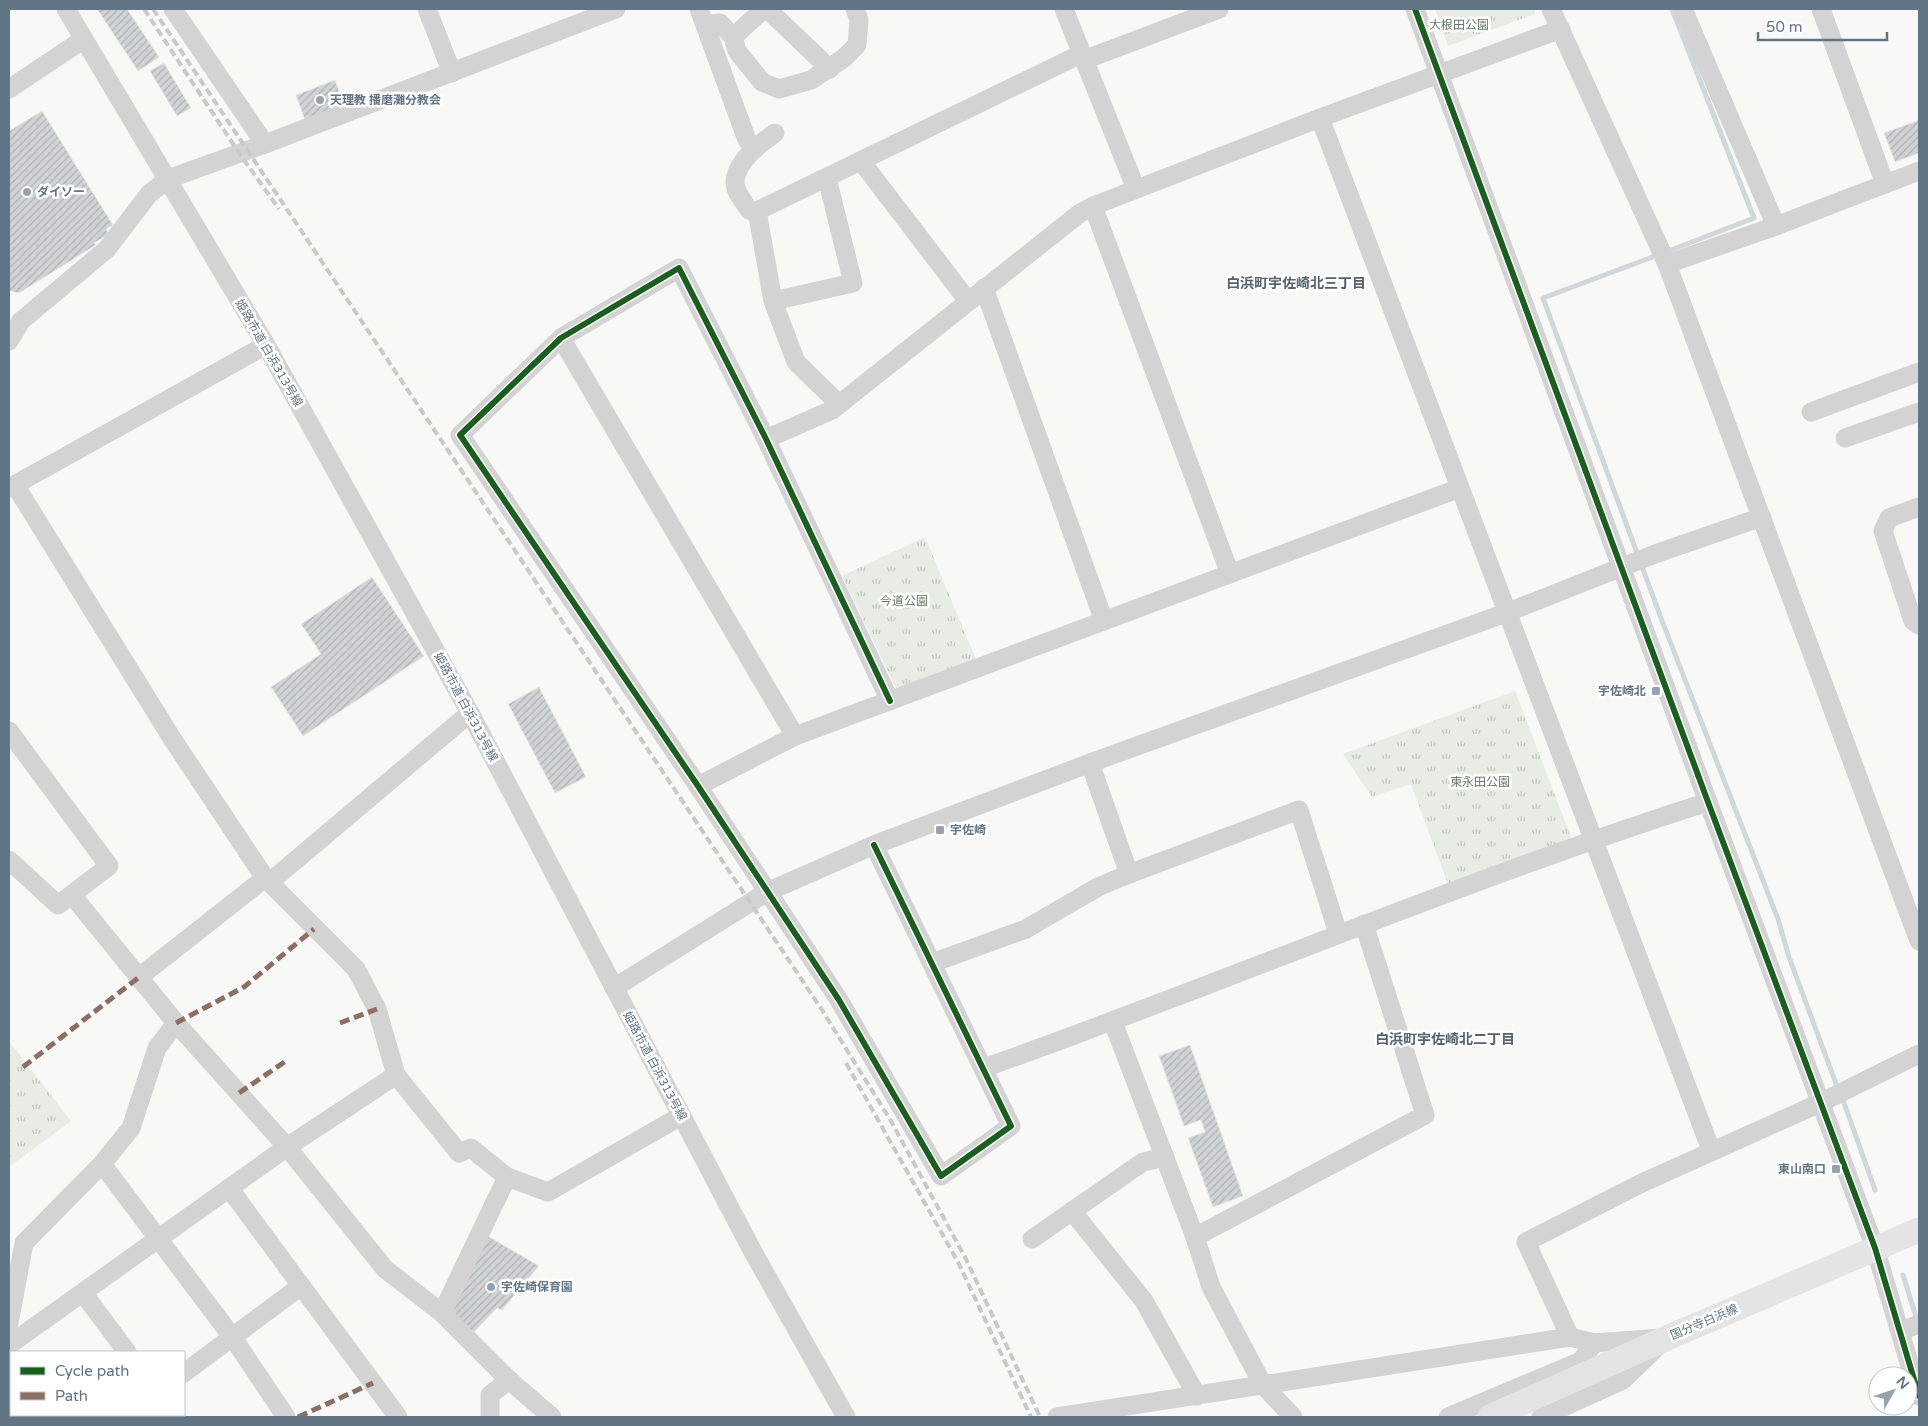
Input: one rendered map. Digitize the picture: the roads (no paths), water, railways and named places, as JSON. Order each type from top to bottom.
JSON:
[{"type":"main road","name":"国分寺白浜線","points":[[1490,1417],[1667,1338],[1919,1230]]},
{"type":"street","name":"姫路市道 白浜313号線","points":[[66,9],[266,345],[470,713],[752,1250],[846,1417]]},
{"type":"street","points":[[173,9],[265,144]]},
{"type":"street","points":[[427,9],[452,73]]},
{"type":"street","points":[[9,341],[21,320],[107,249],[149,194],[168,179],[265,144],[616,9]]},
{"type":"street","points":[[733,37],[766,9],[830,69]]},
{"type":"street","points":[[702,16],[720,23],[733,37],[737,51],[762,82],[779,89],[811,80],[830,69],[857,46],[858,20],[855,9]]},
{"type":"street","points":[[1064,9],[1136,189]]},
{"type":"street","points":[[775,134],[755,149],[740,168],[735,182],[739,195],[750,210],[757,212],[1082,57],[1219,9]]},
{"type":"street","points":[[1415,9],[1708,802],[1822,1102],[1875,1248],[1919,1396]]},
{"type":"street","points":[[1552,9],[1667,264],[1919,941]]},
{"type":"street","points":[[1683,9],[1776,226]]},
{"type":"street","points":[[1822,9],[1885,184]]},
{"type":"street","points":[[702,16],[747,140],[755,149]]},
{"type":"street","points":[[766,439],[832,410],[984,288],[1080,213],[1093,206],[1320,118],[1561,30]]},
{"type":"street","points":[[9,89],[84,39]]},
{"type":"street","points":[[1320,118],[1711,1150]]},
{"type":"street","points":[[861,161],[968,301]]},
{"type":"street","points":[[1667,264],[1776,226],[1919,171]]},
{"type":"street","points":[[773,301],[853,283],[827,178]]},
{"type":"street","points":[[1093,206],[1230,574]]},
{"type":"street","points":[[757,212],[773,301],[796,362],[839,404]]},
{"type":"street","points":[[874,845],[1011,1126],[941,1176],[839,1000],[698,786],[460,436],[561,338],[679,268],[766,439],[890,701]]},
{"type":"street","points":[[984,288],[1104,621]]},
{"type":"street","points":[[561,338],[796,736]]},
{"type":"street","points":[[266,345],[12,487],[173,740],[268,880],[314,929],[356,969],[377,1009],[396,1075],[459,1153],[471,1148],[507,1177],[548,1192],[681,1116]]},
{"type":"street","points":[[1811,412],[1919,372]]},
{"type":"street","points":[[1846,438],[1919,412]]},
{"type":"street","points":[[698,786],[796,736],[1460,488]]},
{"type":"street","points":[[1919,507],[1889,518],[1883,531],[1913,622],[1919,625]]},
{"type":"street","points":[[614,988],[767,892],[874,845],[1090,763],[1506,613],[1655,554],[1762,517]]},
{"type":"street","points":[[138,978],[268,880],[470,713]]},
{"type":"street","points":[[9,731],[109,866],[58,905],[9,860]]},
{"type":"street","points":[[1090,763],[1129,874]]},
{"type":"street","points":[[984,1068],[1113,1022],[1338,933],[1593,839],[1708,802]]},
{"type":"street","points":[[932,963],[1026,930],[1098,887],[1129,874],[1299,810],[1338,933]]},
{"type":"street","points":[[72,895],[176,1023],[287,1147],[385,1269],[442,1313],[509,1380],[552,1417]]},
{"type":"street","points":[[1196,1238],[1425,1115],[1364,924]]},
{"type":"street","points":[[1113,1022],[1196,1238],[1211,1287],[1263,1386],[1293,1417]]},
{"type":"street","points":[[9,1323],[24,1243],[102,1164],[131,1128],[157,1048],[176,1023]]},
{"type":"street","points":[[1570,1337],[1526,1242],[1618,1194],[1711,1150],[1822,1102],[1919,1054]]},
{"type":"street","points":[[15,1346],[83,1293],[229,1188],[396,1075]]},
{"type":"street","points":[[1032,1239],[1144,1162],[1165,1157]]},
{"type":"street","points":[[102,1164],[157,1240],[233,1338],[286,1417]]},
{"type":"street","points":[[442,1313],[507,1177]]},
{"type":"street","points":[[229,1188],[398,1417]]},
{"type":"street","points":[[1072,1211],[1144,1301],[1197,1396]]},
{"type":"street","points":[[185,1371],[233,1338],[301,1286]]},
{"type":"street","points":[[83,1293],[126,1351]]},
{"type":"street","points":[[1901,1331],[1919,1324]]},
{"type":"street","points":[[1057,1417],[1570,1337],[1594,1343],[1667,1338]]},
{"type":"street","points":[[1541,1417],[1623,1380],[1667,1338]]},
{"type":"street","points":[[1448,1417],[1581,1361],[1594,1343]]},
{"type":"street","points":[[490,1417],[490,1395],[509,1380]]},
{"type":"waterway","points":[[1666,252],[1754,218],[1672,9]]},
{"type":"waterway","points":[[1658,255],[1543,298],[1661,618],[1778,919],[1789,957],[1838,1089]]},
{"type":"waterway","points":[[1842,1097],[1875,1190]]},
{"type":"waterway","points":[[1903,1275],[1917,1320]]},
{"type":"railway","points":[[144,9],[239,153],[279,209]]},
{"type":"railway","points":[[153,9],[822,1010],[891,1121],[966,1259],[1040,1417]]},
{"type":"railway","points":[[846,1063],[958,1262],[1031,1417]]},
{"type":"place","name":"天理教 播磨灘分教会","points":[[320,100]]},
{"type":"place","name":"ダイソー","points":[[27,192]]},
{"type":"place","name":"宇佐崎北","points":[[1656,691]]},
{"type":"place","name":"宇佐崎","points":[[940,830]]},
{"type":"place","name":"東山南口","points":[[1836,1169]]},
{"type":"place","name":"宇佐崎保育園","points":[[491,1287]]},
{"type":"district","name":"白浜町宇佐崎北三丁目","points":[[1296,283]]},
{"type":"district","name":"白浜町宇佐崎北二丁目","points":[[1445,1039]]},
{"type":"park label","name":"大根田公園","points":[[1459,25]]},
{"type":"park label","name":"今道公園","points":[[904,601]]},
{"type":"park label","name":"東永田公園","points":[[1480,782]]}]
